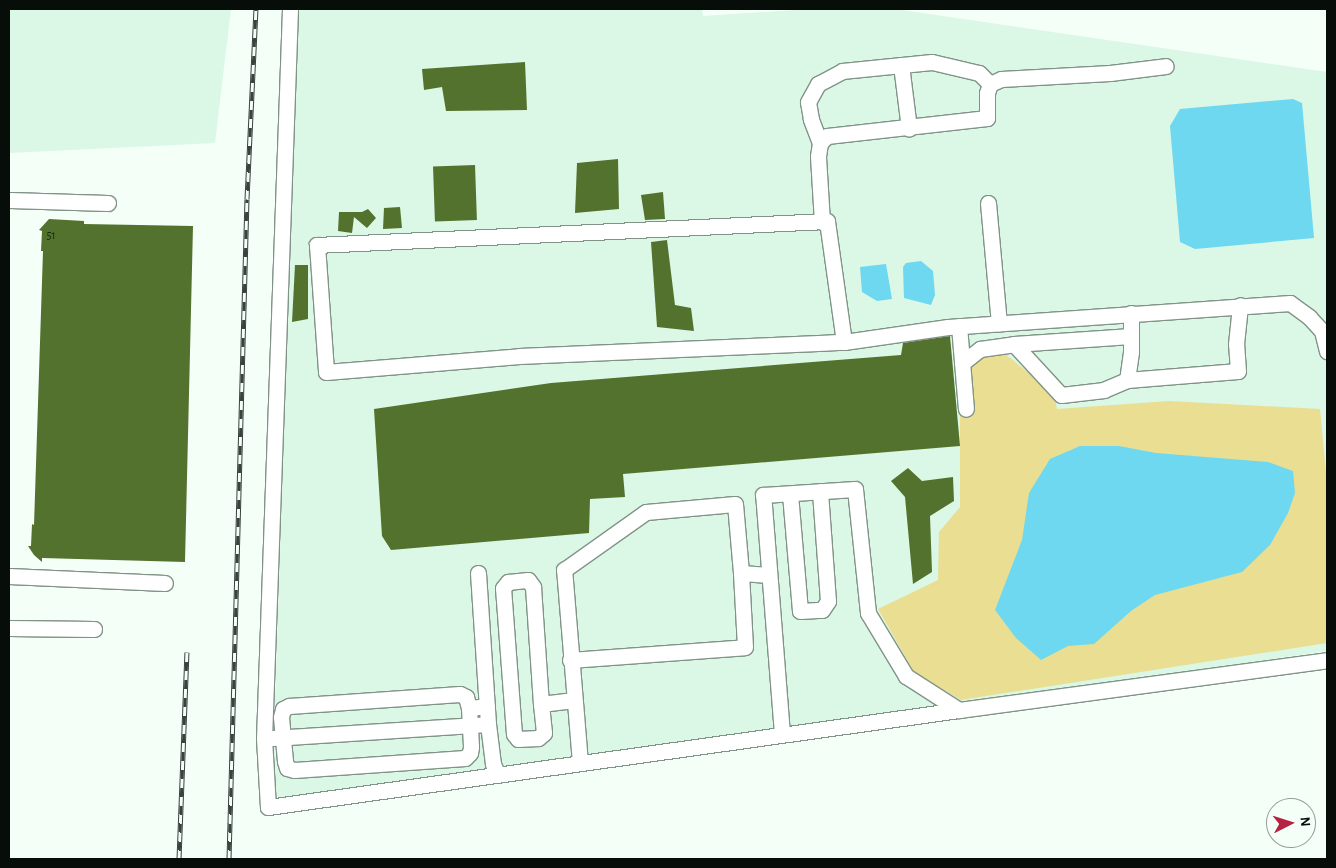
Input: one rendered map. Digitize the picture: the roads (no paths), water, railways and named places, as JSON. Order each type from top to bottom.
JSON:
[{"type":"street","points":[[290,9],[264,738],[268,808],[782,734],[1327,660]]},
{"type":"street","points":[[822,222],[818,156],[820,144],[811,119],[808,102],[818,84],[842,71],[932,62],[978,73],[990,84]]},
{"type":"street","points":[[902,65],[908,128]]},
{"type":"street","points":[[820,144],[827,136],[987,118],[987,93],[990,84],[1001,79],[1110,73],[1166,66]]},
{"type":"street","points":[[9,200],[108,203]]},
{"type":"street","points":[[988,204],[999,323]]},
{"type":"street","points":[[844,342],[827,221],[317,245],[326,372],[519,356],[844,342],[959,326],[1290,303],[1309,317],[1322,332],[1327,351]]},
{"type":"street","points":[[1014,344],[1061,395],[1104,390],[1127,380],[1238,371],[1236,344],[1240,306]]},
{"type":"street","points":[[1127,380],[1131,313]]},
{"type":"street","points":[[959,326],[966,409]]},
{"type":"street","points":[[962,363],[980,349],[1014,344],[1131,336]]},
{"type":"street","points":[[782,734],[763,496],[855,489],[868,613],[906,676],[959,710]]},
{"type":"street","points":[[790,494],[800,611],[822,610],[828,602],[820,491]]},
{"type":"street","points":[[570,660],[745,647],[735,504],[646,512],[564,570],[570,660],[580,763]]},
{"type":"street","points":[[478,573],[487,716],[493,764],[498,775]]},
{"type":"street","points":[[741,573],[769,575]]},
{"type":"street","points":[[9,576],[165,583]]},
{"type":"street","points":[[528,580],[533,587],[541,704],[544,733],[538,738],[518,740],[514,734],[512,716],[503,588],[508,582],[528,580]]},
{"type":"street","points":[[9,628],[94,629]]},
{"type":"street","points":[[460,694],[466,697],[470,725],[470,753],[465,758],[303,769],[287,768],[281,716],[283,709],[289,706],[460,694]]},
{"type":"street","points":[[541,704],[574,700]]},
{"type":"street","points":[[469,708],[487,716],[512,716]]},
{"type":"street","points":[[264,738],[470,725],[487,716]]},
{"type":"water","points":[[1293,99],[1302,103],[1314,238],[1195,249],[1180,242],[1170,126],[1180,109]]},
{"type":"water","points":[[921,261],[933,271],[935,295],[931,305],[904,298],[903,267],[906,263]]},
{"type":"water","points":[[886,264],[892,299],[877,301],[862,292],[860,267]]},
{"type":"water","points":[[1080,446],[1119,446],[1156,453],[1268,462],[1293,471],[1295,493],[1288,513],[1270,545],[1242,572],[1155,595],[1131,611],[1094,644],[1068,646],[1041,660],[1016,638],[995,610],[1022,540],[1029,493],[1050,459]]},
{"type":"railway","points":[[229,859],[247,199],[256,9]]},
{"type":"railway","points":[[179,859],[187,652]]}]
